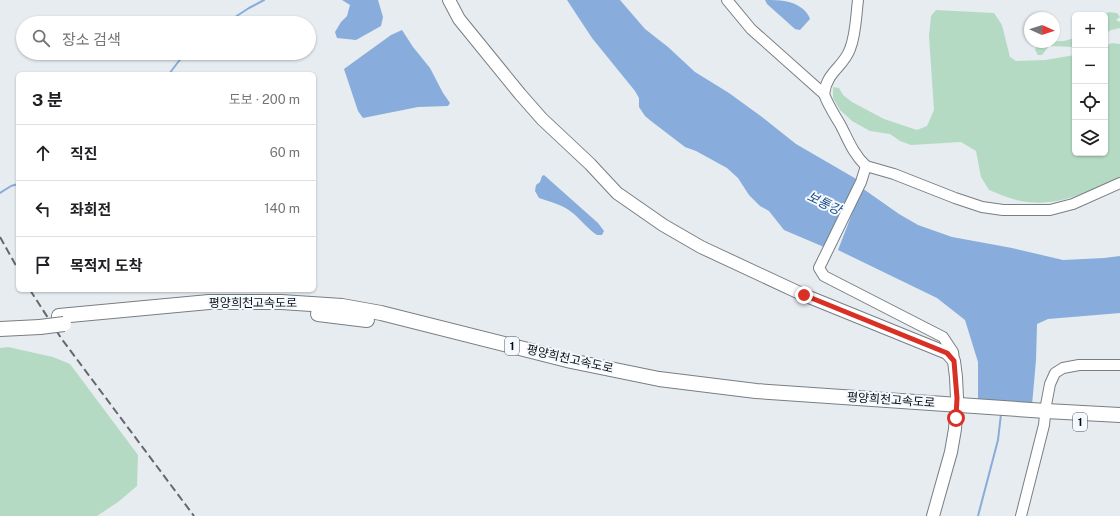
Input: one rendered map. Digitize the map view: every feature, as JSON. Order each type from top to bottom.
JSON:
[{"type":"highway","name":"평양희천고속도로","points":[[0,329],[62,320],[172,312],[217,310],[320,314],[377,321],[412,328],[603,376],[662,388],[746,397],[960,409],[1043,415],[1120,423]]},
{"type":"highway","name":"평양희천고속도로","points":[[0,321],[38,323]]},
{"type":"highway","name":"평양희천고속도로","points":[[1043,415],[1120,415]]},
{"type":"main road","points":[[449,0],[459,19],[520,94],[542,119],[590,164],[617,193],[663,225],[701,247],[804,295],[947,353],[954,361],[960,409],[952,452],[933,516]]},
{"type":"street","points":[[727,0],[751,29],[824,94]]},
{"type":"street","points":[[858,0],[854,36],[850,49],[844,61],[825,84],[824,94],[828,106],[840,124],[853,151],[866,166],[894,174],[982,207],[1003,210],[1050,210],[1073,204],[1120,183]]},
{"type":"street","points":[[866,166],[861,182],[819,268],[824,276],[943,337],[953,352],[954,361]]},
{"type":"street","points":[[1021,516],[1050,384],[1055,373],[1063,368],[1079,365],[1120,365]]},
{"type":"green space","points":[[936,10],[994,13],[1002,25],[1010,57],[1016,61],[1045,60],[1072,56],[1072,156],[1108,156],[1108,45],[1112,43],[1120,44],[1120,177],[1084,193],[1060,200],[1034,203],[1021,201],[989,190],[981,177],[976,151],[961,142],[911,145],[900,141],[890,134],[870,131],[852,121],[840,110],[833,98],[833,87],[839,88],[843,95],[852,102],[884,119],[917,130],[927,126],[934,110],[929,36],[931,16]]},
{"type":"green space","points":[[1108,12],[1117,13],[1120,17],[1116,20],[1120,22],[1120,28],[1108,32]]},
{"type":"green space","points":[[1072,39],[1072,47],[1060,46],[1060,41]]},
{"type":"green space","points":[[1036,48],[1047,48],[1042,55],[1038,55],[1035,50]]},
{"type":"green space","points":[[8,347],[53,357],[70,364],[138,455],[137,486],[118,502],[97,516],[0,516],[0,348]]},
{"type":"water","points":[[342,0],[378,0],[383,17],[381,26],[356,40],[337,38],[335,32],[347,16],[350,5]]},
{"type":"water","name":"보통강","points":[[567,0],[620,0],[645,29],[668,47],[695,72],[729,93],[796,144],[858,180],[824,247],[784,230],[769,211],[760,206],[749,195],[738,178],[727,168],[696,151],[685,147],[645,116],[639,107],[639,98],[635,91],[592,38]]},
{"type":"water","points":[[765,0],[781,0],[790,2],[803,9],[810,19],[800,30],[795,29],[767,4]]},
{"type":"water","points":[[402,30],[413,47],[430,68],[450,103],[448,106],[418,107],[363,118],[358,111],[344,69],[391,35]]},
{"type":"water","points":[[544,175],[598,223],[604,231],[602,235],[597,235],[594,233],[566,208],[539,198],[535,191],[536,185],[540,182],[542,176]]},
{"type":"water","points":[[862,188],[899,214],[918,225],[952,237],[1012,248],[1063,260],[1120,256],[1120,313],[1048,319],[1037,324],[1036,360],[1032,405],[978,400],[978,362],[965,320],[937,298],[838,250]]},
{"type":"waterway","points":[[237,16],[264,0]]},
{"type":"waterway","points":[[171,72],[180,60]]},
{"type":"waterway","points":[[0,193],[16,185]]},
{"type":"waterway","points":[[978,516],[998,440],[1001,414]]},
{"type":"railway","points":[[0,237],[16,265]]},
{"type":"railway","points":[[31,292],[61,338],[194,516]]},
{"type":"route","points":[[804,295],[947,353],[954,361],[957,398],[956,418]]}]
